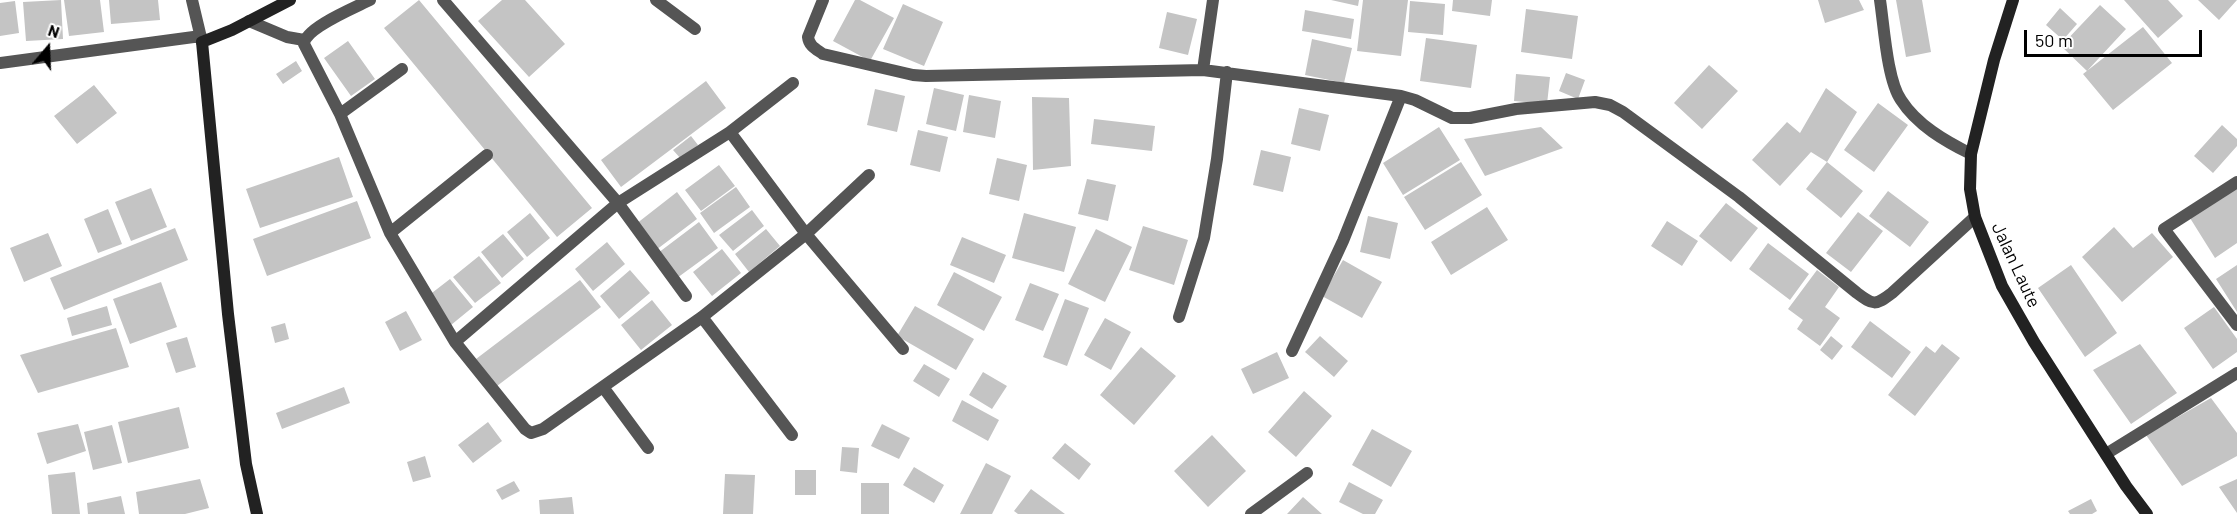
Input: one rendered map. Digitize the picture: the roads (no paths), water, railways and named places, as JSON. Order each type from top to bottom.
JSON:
[{"type":"street","points":[[192,0],[201,39],[228,314],[246,464],[256,514]]},
{"type":"street","points":[[0,63],[201,39],[249,21],[290,0]]},
{"type":"street","points":[[304,40],[316,28],[370,0]]},
{"type":"street","points":[[443,0],[618,203],[686,296]]},
{"type":"street","points":[[656,0],[695,29]]},
{"type":"street","points":[[823,0],[808,37],[813,48],[824,54],[913,75],[1203,70],[1401,96],[1415,100],[1452,118],[1470,118],[1516,109],[1595,102],[1610,105],[1623,112],[1739,197],[1857,293],[1873,303],[1880,303],[1892,293],[1975,217]]},
{"type":"street","points":[[1203,70],[1213,0]]},
{"type":"street","points":[[1880,0],[1892,80],[1900,100],[1915,117],[1946,142],[1971,154]]},
{"type":"street","name":"Jalan Laute","points":[[2013,0],[1994,60],[1971,154],[1970,189],[1975,217],[2002,286],[2034,342],[2147,514]]},
{"type":"street","points":[[249,21],[287,37],[304,40]]},
{"type":"street","points":[[304,40],[340,114],[390,232],[455,342],[525,429],[531,433],[543,429],[702,317],[806,234],[868,175]]},
{"type":"street","points":[[340,114],[402,69]]},
{"type":"street","points":[[1179,317],[1204,238],[1217,159],[1227,72]]},
{"type":"street","points":[[455,342],[618,203],[730,132],[794,83]]},
{"type":"street","points":[[1292,351],[1343,241],[1401,96]]},
{"type":"street","points":[[730,132],[806,234],[903,350]]},
{"type":"street","points":[[390,232],[487,155]]},
{"type":"street","points":[[2237,182],[2164,229],[2237,325]]},
{"type":"street","points":[[702,317],[792,435]]},
{"type":"street","points":[[2106,454],[2237,373]]},
{"type":"street","points":[[603,387],[648,448]]},
{"type":"street","points":[[1251,514],[1307,473]]}]
